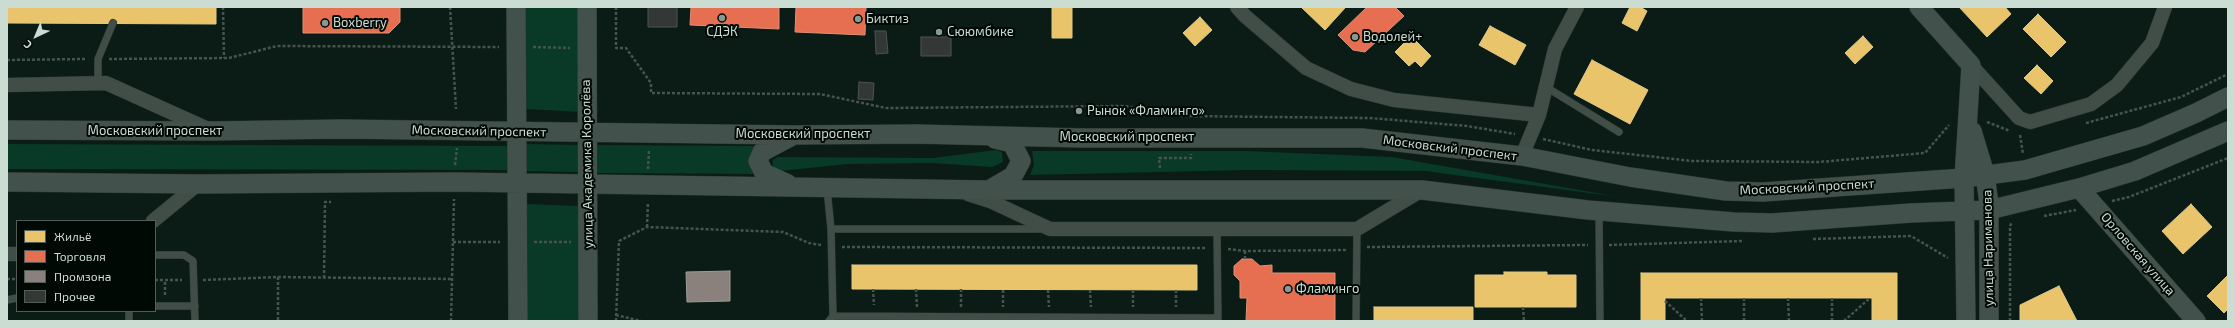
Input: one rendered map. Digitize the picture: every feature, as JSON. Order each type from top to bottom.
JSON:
[{"type":"main road","points":[[516,7],[518,321]]},
{"type":"main road","name":"улица Академика Королёва","points":[[587,7],[588,321]]},
{"type":"main road","points":[[1919,7],[1971,65]]},
{"type":"main road","name":"улица Нариманова","points":[[1966,321],[1966,211],[1964,178],[1969,120],[1971,65]]},
{"type":"main road","name":"Московский проспект","points":[[7,130],[212,131],[341,129],[793,135],[972,135],[1082,138],[1362,138],[1522,156],[1630,177],[1726,191],[1763,192],[1964,178],[1985,174],[2025,170],[2106,148],[2143,136],[2228,97]]},
{"type":"main road","name":"улица Нариманова","points":[[1969,120],[1985,174],[1988,210],[1989,321]]},
{"type":"main road","points":[[7,182],[198,184],[587,184],[952,188],[988,190],[1422,190],[1599,210],[1734,222],[1772,223],[1988,210],[2079,188],[2135,171],[2228,131]]},
{"type":"main road","points":[[793,135],[762,152],[758,161],[764,173],[793,187]]},
{"type":"main road","points":[[972,135],[1012,143],[1021,161],[1013,176],[988,190]]},
{"type":"main road","name":"Орловская улица","points":[[2079,188],[2196,321]]},
{"type":"street","points":[[1238,7],[1249,20],[1306,68],[1351,89],[1394,100],[1539,115]]},
{"type":"street","points":[[1522,156],[1539,115],[1555,49],[1577,7]]},
{"type":"street","points":[[1971,65],[2019,118],[2030,122],[2091,104],[2117,85],[2152,43],[2165,7]]},
{"type":"street","points":[[7,85],[106,83],[212,131]]},
{"type":"street","points":[[154,220],[198,184]]},
{"type":"street","points":[[952,188],[990,201],[1050,229],[1357,229],[1422,190]]},
{"type":"lane","points":[[98,84],[98,59],[112,24]]},
{"type":"lane","points":[[1546,87],[1619,132]]},
{"type":"lane","points":[[827,187],[832,229],[831,319],[874,316],[890,319],[917,317],[1218,319],[1217,229]]},
{"type":"lane","points":[[1599,210],[1600,321]]},
{"type":"lane","points":[[832,229],[1050,229]]},
{"type":"lane","points":[[1356,321],[1357,229]]},
{"type":"lane","points":[[156,254],[188,256],[193,261],[195,280],[195,321]]},
{"type":"lane","points":[[156,306],[195,306]]},
{"type":"path","points":[[223,7],[224,58]]},
{"type":"path","points":[[450,7],[456,109]]},
{"type":"path","points":[[616,7],[616,48],[626,48],[651,83],[650,94],[795,94]]},
{"type":"path","points":[[7,60],[224,58],[277,46],[503,47]]},
{"type":"path","points":[[533,47],[571,48]]},
{"type":"path","points":[[2082,124],[2181,97],[2228,74]]},
{"type":"path","points":[[1925,153],[1950,124]]},
{"type":"path","points":[[2021,135],[2028,134]]},
{"type":"path","points":[[648,170],[650,142]]},
{"type":"path","points":[[454,165],[457,145]]},
{"type":"path","points":[[1160,168],[1159,158],[1191,158],[1191,149]]},
{"type":"path","points":[[447,199],[454,199],[451,321]]},
{"type":"path","points":[[647,227],[648,199]]},
{"type":"path","points":[[324,278],[325,202],[333,202]]},
{"type":"path","points":[[616,321],[619,241],[647,227],[783,232],[809,243],[831,247]]},
{"type":"path","points":[[1808,239],[1911,236],[1948,257],[1948,264]]},
{"type":"path","points":[[1600,245],[1745,241]]},
{"type":"path","points":[[453,242],[505,242]]},
{"type":"path","points":[[533,242],[572,242]]},
{"type":"path","points":[[1245,251],[1245,258]]},
{"type":"path","points":[[156,280],[278,277],[452,279]]},
{"type":"path","points":[[278,277],[278,321]]},
{"type":"path","points":[[873,289],[874,316]]},
{"type":"path","points":[[916,289],[917,317]]},
{"type":"path","points":[[961,290],[961,317]]},
{"type":"path","points":[[1003,290],[1003,317]]},
{"type":"path","points":[[1048,290],[1049,317]]},
{"type":"path","points":[[1090,290],[1091,317]]},
{"type":"path","points":[[1133,290],[1134,318]]},
{"type":"path","points":[[1176,290],[1181,319]]},
{"type":"path","points":[[1701,298],[1702,321]]},
{"type":"path","points":[[1744,298],[1744,321]]},
{"type":"path","points":[[1788,298],[1789,321]]},
{"type":"path","points":[[1832,298],[1832,321]]},
{"type":"path","points":[[1844,321],[1870,298]]},
{"type":"path","points":[[1665,301],[1687,321]]},
{"type":"path","points":[[1523,307],[1524,321]]},
{"type":"path","points":[[616,315],[641,321]]},
{"type":"green space","points":[[525,7],[581,7],[582,112],[525,109]]},
{"type":"green space","points":[[7,144],[507,146],[507,170],[7,169]]},
{"type":"green space","points":[[525,144],[578,145],[578,172],[525,171]]},
{"type":"green space","points":[[596,145],[757,146],[752,150],[750,160],[756,174],[597,173]]},
{"type":"green space","points":[[996,150],[1002,152],[1003,162],[992,167],[931,163],[848,164],[780,171],[775,169],[773,165],[773,160],[778,157],[933,158]]},
{"type":"green space","points":[[1032,151],[1246,151],[1392,157],[1619,197],[1425,171],[1248,170],[1030,175],[1034,165]]},
{"type":"green space","points":[[527,204],[580,206],[579,321],[527,321]]},
{"type":"building: Жильё","points":[[7,7],[216,7],[216,24],[7,23]]},
{"type":"building: Жильё","points":[[1052,7],[1072,7],[1072,38],[1052,38]]},
{"type":"building: Жильё","points":[[1301,7],[1344,7],[1345,8],[1325,30]]},
{"type":"building: Жильё","points":[[1630,7],[1640,7],[1647,11],[1637,31],[1622,23]]},
{"type":"building: Жильё","points":[[1959,7],[2005,7],[2011,14],[1987,37]]},
{"type":"building: Жильё","points":[[2038,14],[2066,42],[2051,57],[2023,29]]},
{"type":"building: Жильё","points":[[1200,17],[1212,30],[1195,46],[1183,33]]},
{"type":"building: Жильё","points":[[1490,26],[1526,45],[1515,65],[1479,45]]},
{"type":"building: Жильё","points":[[1411,36],[1431,56],[1421,67],[1415,61],[1409,66],[1395,52]]},
{"type":"building: Жильё","points":[[1863,36],[1873,47],[1855,64],[1845,53]]},
{"type":"building: Жильё","points":[[1592,60],[1648,90],[1630,124],[1574,94]]},
{"type":"building: Жильё","points":[[2037,65],[2053,81],[2041,94],[2024,78]]},
{"type":"building: Жильё","points":[[2191,204],[2212,227],[2183,254],[2162,231]]},
{"type":"building: Жильё","points":[[852,265],[1197,265],[1197,290],[852,289]]},
{"type":"building: Жильё","points":[[1504,272],[1547,272],[1547,275],[1576,275],[1576,307],[1475,307],[1475,275],[1504,275]]},
{"type":"building: Жильё","points":[[1641,273],[1897,273],[1897,321],[1872,321],[1872,298],[1665,298],[1665,321],[1641,321]]},
{"type":"building: Жильё","points":[[2228,275],[2228,309],[2224,313],[2207,296]]},
{"type":"building: Жильё","points":[[2059,286],[2077,321],[2020,321],[2020,305]]},
{"type":"building: Жильё","points":[[1374,307],[1473,307],[1473,321],[1374,321]]},
{"type":"building: Торговля","points":[[303,7],[400,7],[400,22],[389,33],[303,33]]},
{"type":"building: Торговля","points":[[691,7],[779,7],[779,29],[690,25]]},
{"type":"building: Торговля","points":[[796,7],[866,7],[865,35],[795,32]]},
{"type":"building: Торговля","points":[[1367,7],[1395,7],[1404,16],[1365,52],[1353,50],[1338,35]]},
{"type":"building: Торговля","name":"Фламинго","points":[[1242,259],[1252,259],[1260,266],[1272,265],[1272,273],[1335,273],[1335,321],[1246,321],[1247,298],[1240,298],[1240,281],[1234,275],[1234,266]]},
{"type":"building: Промзона","points":[[730,271],[730,301],[687,302],[686,272]]},
{"type":"building: Прочее","points":[[648,7],[677,7],[677,27],[648,27]]},
{"type":"building: Прочее","points":[[875,31],[886,31],[888,53],[876,54]]},
{"type":"building: Прочее","points":[[921,37],[951,37],[951,56],[921,56]]},
{"type":"building: Прочее","points":[[859,82],[874,83],[873,100],[858,99]]},
{"type":"place","name":"СДЭК","points":[[722,18]]},
{"type":"place","name":"Биктиз","points":[[858,19]]},
{"type":"place","name":"Boxberry","points":[[325,23]]},
{"type":"place","name":"Сююмбике","points":[[939,32]]},
{"type":"place","name":"Водолей+","points":[[1355,37]]},
{"type":"place","name":"Рынок «Фламинго»","points":[[1079,111]]},
{"type":"place","name":"Фламинго","points":[[1288,289]]}]
